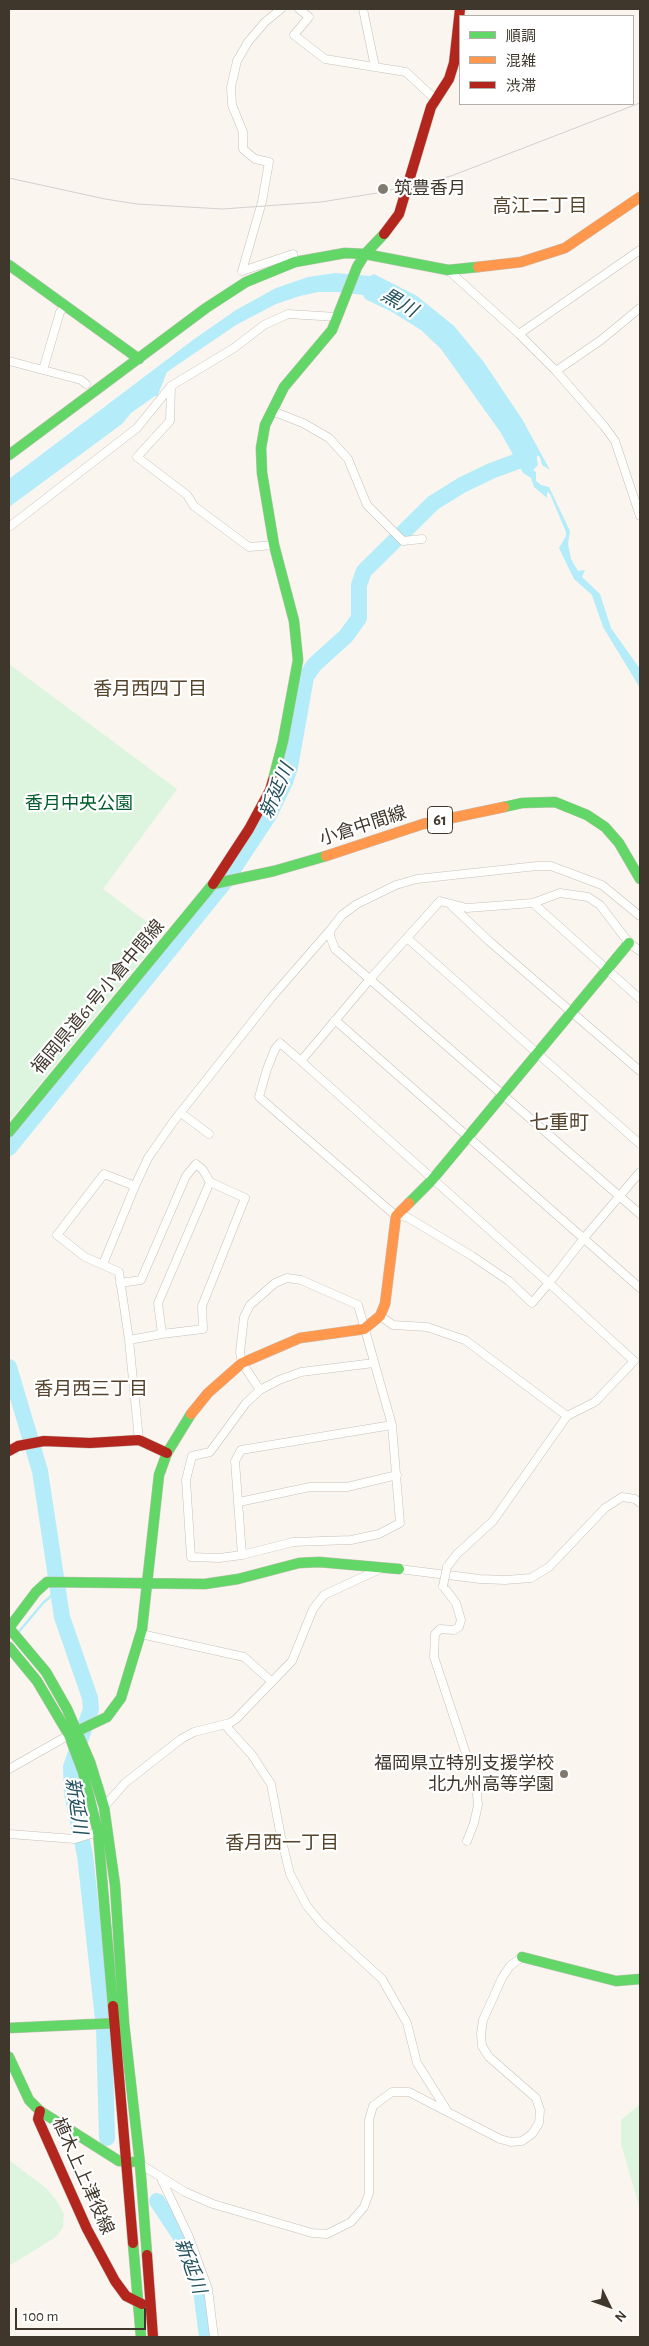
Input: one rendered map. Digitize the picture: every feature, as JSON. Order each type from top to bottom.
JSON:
[{"type":"street","points":[[282,9],[265,22],[248,42],[237,62],[231,86],[232,105],[243,132],[243,149],[255,160],[269,162],[262,202],[242,270],[292,254],[295,262]]},
{"type":"street","points":[[299,9],[309,17],[294,35],[325,59],[406,72],[436,100]]},
{"type":"street","points":[[363,9],[375,67]]},
{"type":"street","name":"福岡県道61号小倉中間線","points":[[9,1132],[213,884],[249,829],[270,790],[293,692],[298,660],[294,621],[274,545],[262,473],[261,448],[265,425],[284,387],[323,343],[340,312],[357,267],[365,254],[391,227],[398,214],[416,149],[436,100],[449,79],[454,63],[459,18]]},
{"type":"street","points":[[9,455],[206,308],[246,282],[295,262],[344,253],[365,254],[448,270],[542,257],[565,248],[640,197]]},
{"type":"street","points":[[520,334],[549,311],[640,250]]},
{"type":"street","points":[[9,265],[140,359]]},
{"type":"street","points":[[448,270],[520,334],[556,371],[615,441],[640,516]]},
{"type":"street","points":[[43,370],[60,312],[65,306]]},
{"type":"street","points":[[556,371],[601,340],[640,308]]},
{"type":"street","points":[[9,527],[137,428],[171,386],[234,348],[264,325],[288,314],[340,312]]},
{"type":"street","points":[[9,361],[81,380],[86,384]]},
{"type":"street","points":[[171,386],[170,421],[137,457],[187,495],[194,506],[249,547],[274,545]]},
{"type":"street","points":[[272,412],[302,423],[329,438],[348,459],[367,505],[403,541],[422,539]]},
{"type":"street","name":"小倉中間線","points":[[213,884],[274,871],[320,858],[423,824],[514,805],[539,802],[555,802],[571,807],[605,827],[619,843],[640,879]]},
{"type":"street","points":[[103,1264],[148,1158],[271,998],[342,915],[357,904],[396,885],[417,879],[551,866],[602,885],[640,916]]},
{"type":"street","points":[[301,1061],[370,979],[440,901],[468,908],[533,904],[560,893],[588,897],[600,905],[629,943],[640,951]]},
{"type":"street","points":[[533,904],[640,999]]},
{"type":"street","points":[[452,905],[489,941],[573,1011],[640,1071]]},
{"type":"street","points":[[331,929],[331,944],[334,949],[640,1214]]},
{"type":"street","points":[[406,938],[640,1144]]},
{"type":"street","points":[[9,1769],[74,1733],[96,1724],[114,1710],[121,1698],[141,1634],[159,1475],[167,1453],[184,1424],[208,1393],[242,1363],[300,1338],[364,1329],[380,1316],[385,1304],[396,1216],[432,1180],[629,943]]},
{"type":"street","points":[[335,1020],[640,1288]]},
{"type":"street","points":[[467,1841],[478,1805],[476,1784],[434,1656],[435,1634],[440,1630],[454,1630],[459,1627],[461,1620],[456,1604],[443,1586],[447,1567],[457,1554],[493,1521],[567,1416],[595,1402],[634,1361],[549,1283],[280,1043],[267,1069],[260,1097],[396,1216],[407,1217],[472,1256],[509,1281],[532,1303],[549,1283],[584,1238],[640,1172]]},
{"type":"street","points":[[181,1113],[209,1134]]},
{"type":"street","points":[[120,1283],[141,1280],[186,1176],[196,1164],[203,1170],[210,1182],[245,1198],[202,1306],[203,1329],[129,1340]]},
{"type":"street","points":[[135,1186],[104,1174],[57,1235],[85,1257],[119,1272],[129,1340],[139,1440]]},
{"type":"street","points":[[162,1334],[158,1303],[210,1182]]},
{"type":"street","points":[[260,1390],[242,1363],[240,1352],[244,1317],[250,1305],[275,1283],[287,1278],[301,1280],[358,1305],[392,1425],[400,1523],[386,1530],[350,1540],[293,1542],[242,1555],[220,1558],[191,1557],[186,1480],[192,1456],[210,1452],[233,1419],[260,1390],[301,1372],[374,1363]]},
{"type":"street","points":[[380,1316],[393,1325],[427,1327],[465,1340],[567,1416]]},
{"type":"street","points":[[242,1555],[235,1461],[241,1450],[392,1425]]},
{"type":"street","points":[[14,1448],[44,1441],[139,1440],[167,1453]]},
{"type":"street","points":[[239,1502],[310,1487],[347,1487],[397,1475]]},
{"type":"street","points":[[141,2337],[127,2161],[119,2023],[102,1855],[104,1807],[74,1733],[46,1672],[9,1628],[36,1592],[47,1582],[205,1584],[238,1579],[299,1564],[319,1562],[336,1562],[480,1579],[531,1578],[549,1567],[605,1508],[622,1497],[636,1499],[640,1503]]},
{"type":"street","points":[[104,1807],[125,1783],[181,1739],[194,1732],[225,1725],[236,1719],[292,1661],[313,1610],[324,1595],[380,1568]]},
{"type":"street","points":[[141,1634],[244,1658],[271,1681]]},
{"type":"street","points":[[9,1647],[37,1681],[74,1733],[83,1772],[103,1830]]},
{"type":"street","points":[[225,1725],[252,1755],[271,1784],[290,1874],[307,1906],[321,1923],[382,1979],[407,2023],[417,2063],[446,2109]]},
{"type":"street","points":[[9,1834],[75,1839],[103,1830]]},
{"type":"street","points":[[40,2111],[119,2161],[140,2164],[185,2192],[213,2204],[312,2233],[327,2234],[351,2222],[364,2207],[369,2193],[368,2120],[373,2106],[392,2092],[409,2092],[446,2109],[490,2135],[511,2142],[522,2141],[532,2134],[539,2123],[540,2110],[536,2098],[489,2057],[482,2046],[483,2020],[502,1978],[510,1966],[522,1958],[616,1981],[640,1979]]},
{"type":"street","points":[[9,2028],[119,2023]]},
{"type":"street","points":[[119,2023],[140,2164],[153,2337]]},
{"type":"street","name":"植木上上津役線","points":[[9,2057],[29,2100],[40,2111],[38,2119],[87,2229],[115,2281],[126,2296],[150,2307]]},
{"type":"street","points":[[160,2176],[198,2260],[208,2289],[214,2337]]},
{"type":"green space","name":"香月中央公園","points":[[9,664],[177,789],[103,889],[163,934],[9,1122]]},
{"type":"green space","points":[[640,2104],[640,2209],[621,2144],[621,2120]]},
{"type":"green space","points":[[9,2160],[46,2188],[57,2201],[64,2214],[63,2227],[56,2237],[9,2266]]},
{"type":"water","name":"黒川","points":[[335,273],[370,276],[374,274],[417,296],[454,326],[483,361],[522,419],[550,470],[542,465],[540,457],[536,455],[538,465],[533,470],[536,472],[536,481],[541,485],[549,487],[570,531],[568,544],[571,559],[578,571],[585,570],[582,577],[600,594],[611,628],[640,669],[640,688],[603,627],[592,595],[574,579],[559,548],[566,536],[566,532],[550,494],[547,492],[547,498],[534,487],[531,478],[523,473],[501,433],[441,349],[421,330],[392,312],[365,299],[363,295],[318,292],[300,296],[276,304],[236,325],[167,372],[157,397],[155,396],[131,413],[122,424],[9,507],[9,479],[193,340],[236,310],[276,288],[308,277]]},
{"type":"waterway","name":"新延川","points":[[9,1148],[224,883],[269,815],[290,767],[306,677],[314,665],[346,636],[359,618],[359,585],[364,571],[433,503],[462,485],[491,471],[529,457]]},
{"type":"waterway","name":"新延川","points":[[9,1367],[40,1471],[62,1617],[90,1698],[91,1709],[71,1767],[72,1793],[85,1855],[104,2028],[107,2138]]},
{"type":"waterway","points":[[17,1634],[43,1603],[57,1591]]},
{"type":"waterway","name":"新延川","points":[[157,2201],[179,2234],[192,2263],[201,2290],[207,2337]]},
{"type":"tram line","points":[[9,178],[137,204],[222,209],[321,202],[377,193],[451,176],[640,103]]},
{"type":"traffic: fast","points":[[273,780],[283,741],[298,660],[294,621],[274,545],[262,473],[261,448],[265,425],[284,387],[332,330],[357,267],[365,254],[384,234]]},
{"type":"traffic: fast","points":[[9,455],[206,308],[246,282],[295,262],[345,253],[365,254],[448,270],[478,267]]},
{"type":"traffic: fast","points":[[9,265],[139,359]]},
{"type":"traffic: fast","points":[[504,807],[522,803],[555,802],[587,815],[605,827],[619,843],[640,879]]},
{"type":"traffic: fast","points":[[9,1132],[213,884],[274,871],[326,856]]},
{"type":"traffic: fast","points":[[409,1203],[432,1180],[629,943]]},
{"type":"traffic: fast","points":[[69,1735],[107,1717],[121,1698],[142,1629],[159,1475],[167,1453],[191,1414]]},
{"type":"traffic: fast","points":[[9,1628],[36,1592],[47,1582],[205,1584],[238,1579],[299,1563],[319,1562],[399,1569]]},
{"type":"traffic: fast","points":[[9,1628],[46,1672],[67,1709],[90,1762],[104,1807],[115,1885],[124,2023],[140,2164],[147,2255]]},
{"type":"traffic: fast","points":[[9,1647],[37,1681],[69,1735],[83,1772],[98,1832],[113,2006]]},
{"type":"traffic: fast","points":[[522,1957],[616,1981],[640,1979]]},
{"type":"traffic: fast","points":[[9,2028],[118,2023]]},
{"type":"traffic: fast","points":[[9,2057],[29,2100],[40,2111],[119,2161],[132,2162]]},
{"type":"traffic: fast","points":[[133,2243],[141,2337]]},
{"type":"traffic: slow","points":[[478,267],[521,262],[565,248],[640,197]]},
{"type":"traffic: slow","points":[[326,856],[423,824],[504,807]]},
{"type":"traffic: slow","points":[[191,1414],[208,1393],[242,1363],[300,1338],[364,1329],[380,1316],[385,1304],[396,1216],[409,1203]]},
{"type":"traffic: jam","points":[[459,15],[460,9]]},
{"type":"traffic: jam","points":[[384,234],[399,214],[431,107],[449,79],[454,63],[459,18]]},
{"type":"traffic: jam","points":[[213,884],[249,829],[270,790],[273,780]]},
{"type":"traffic: jam","points":[[9,1451],[18,1446],[44,1441],[90,1443],[139,1440],[167,1453]]},
{"type":"traffic: jam","points":[[113,2006],[133,2243]]},
{"type":"traffic: jam","points":[[40,2111],[38,2119],[87,2229],[115,2281],[126,2296],[142,2304]]},
{"type":"traffic: jam","points":[[147,2255],[153,2337]]},
{"type":"place","name":"筑豊香月","points":[[383,189]]},
{"type":"place","name":"福岡県立特別支援学校 北九州高等学園","points":[[564,1774]]},
{"type":"district","name":"高江二丁目","points":[[540,206]]},
{"type":"district","name":"香月西四丁目","points":[[150,689]]},
{"type":"district","name":"七重町","points":[[559,1123]]},
{"type":"district","name":"香月西三丁目","points":[[91,1389]]},
{"type":"district","name":"香月西一丁目","points":[[282,1843]]}]
